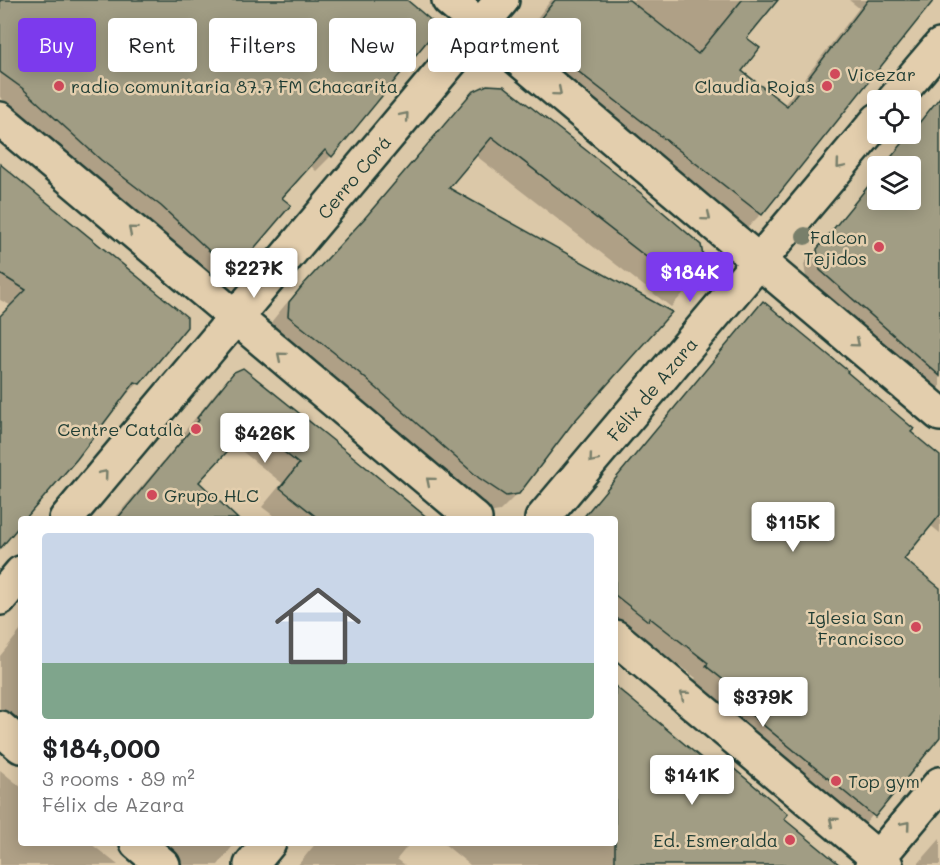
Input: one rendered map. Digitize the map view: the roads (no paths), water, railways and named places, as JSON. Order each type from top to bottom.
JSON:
[{"type":"street","points":[[449,0],[470,18]]},
{"type":"street","name":"Cerro Corá","points":[[487,18],[502,0]]},
{"type":"street","points":[[903,90],[940,46]]},
{"type":"street","name":"Cerro Corá","points":[[69,516],[441,72]]},
{"type":"street","points":[[535,72],[940,414]]},
{"type":"street","points":[[0,119],[471,516]]},
{"type":"street","name":"Félix de Azara","points":[[545,516],[867,133]]},
{"type":"street","points":[[0,598],[18,577]]},
{"type":"street","points":[[618,640],[879,863],[940,784]]},
{"type":"street","points":[[0,728],[18,743]]},
{"type":"street","points":[[141,846],[163,865]]},
{"type":"street","points":[[251,865],[267,846]]},
{"type":"place","name":"Vicezar","points":[[835,74]]},
{"type":"place","name":"radio comunitaria 87.7 FM Chacarita","points":[[59,86]]},
{"type":"place","name":"Claudia Rojas","points":[[827,86]]},
{"type":"place","name":"Falcon Tejidos","points":[[879,247]]},
{"type":"place","name":"Centre Català","points":[[196,429]]},
{"type":"place","name":"Grupo HLC","points":[[152,495]]},
{"type":"place","name":"Iglesia San Francisco","points":[[916,627]]},
{"type":"place","name":"Top gym","points":[[836,781]]},
{"type":"place","name":"Ed. Esmeralda","points":[[790,840]]}]
